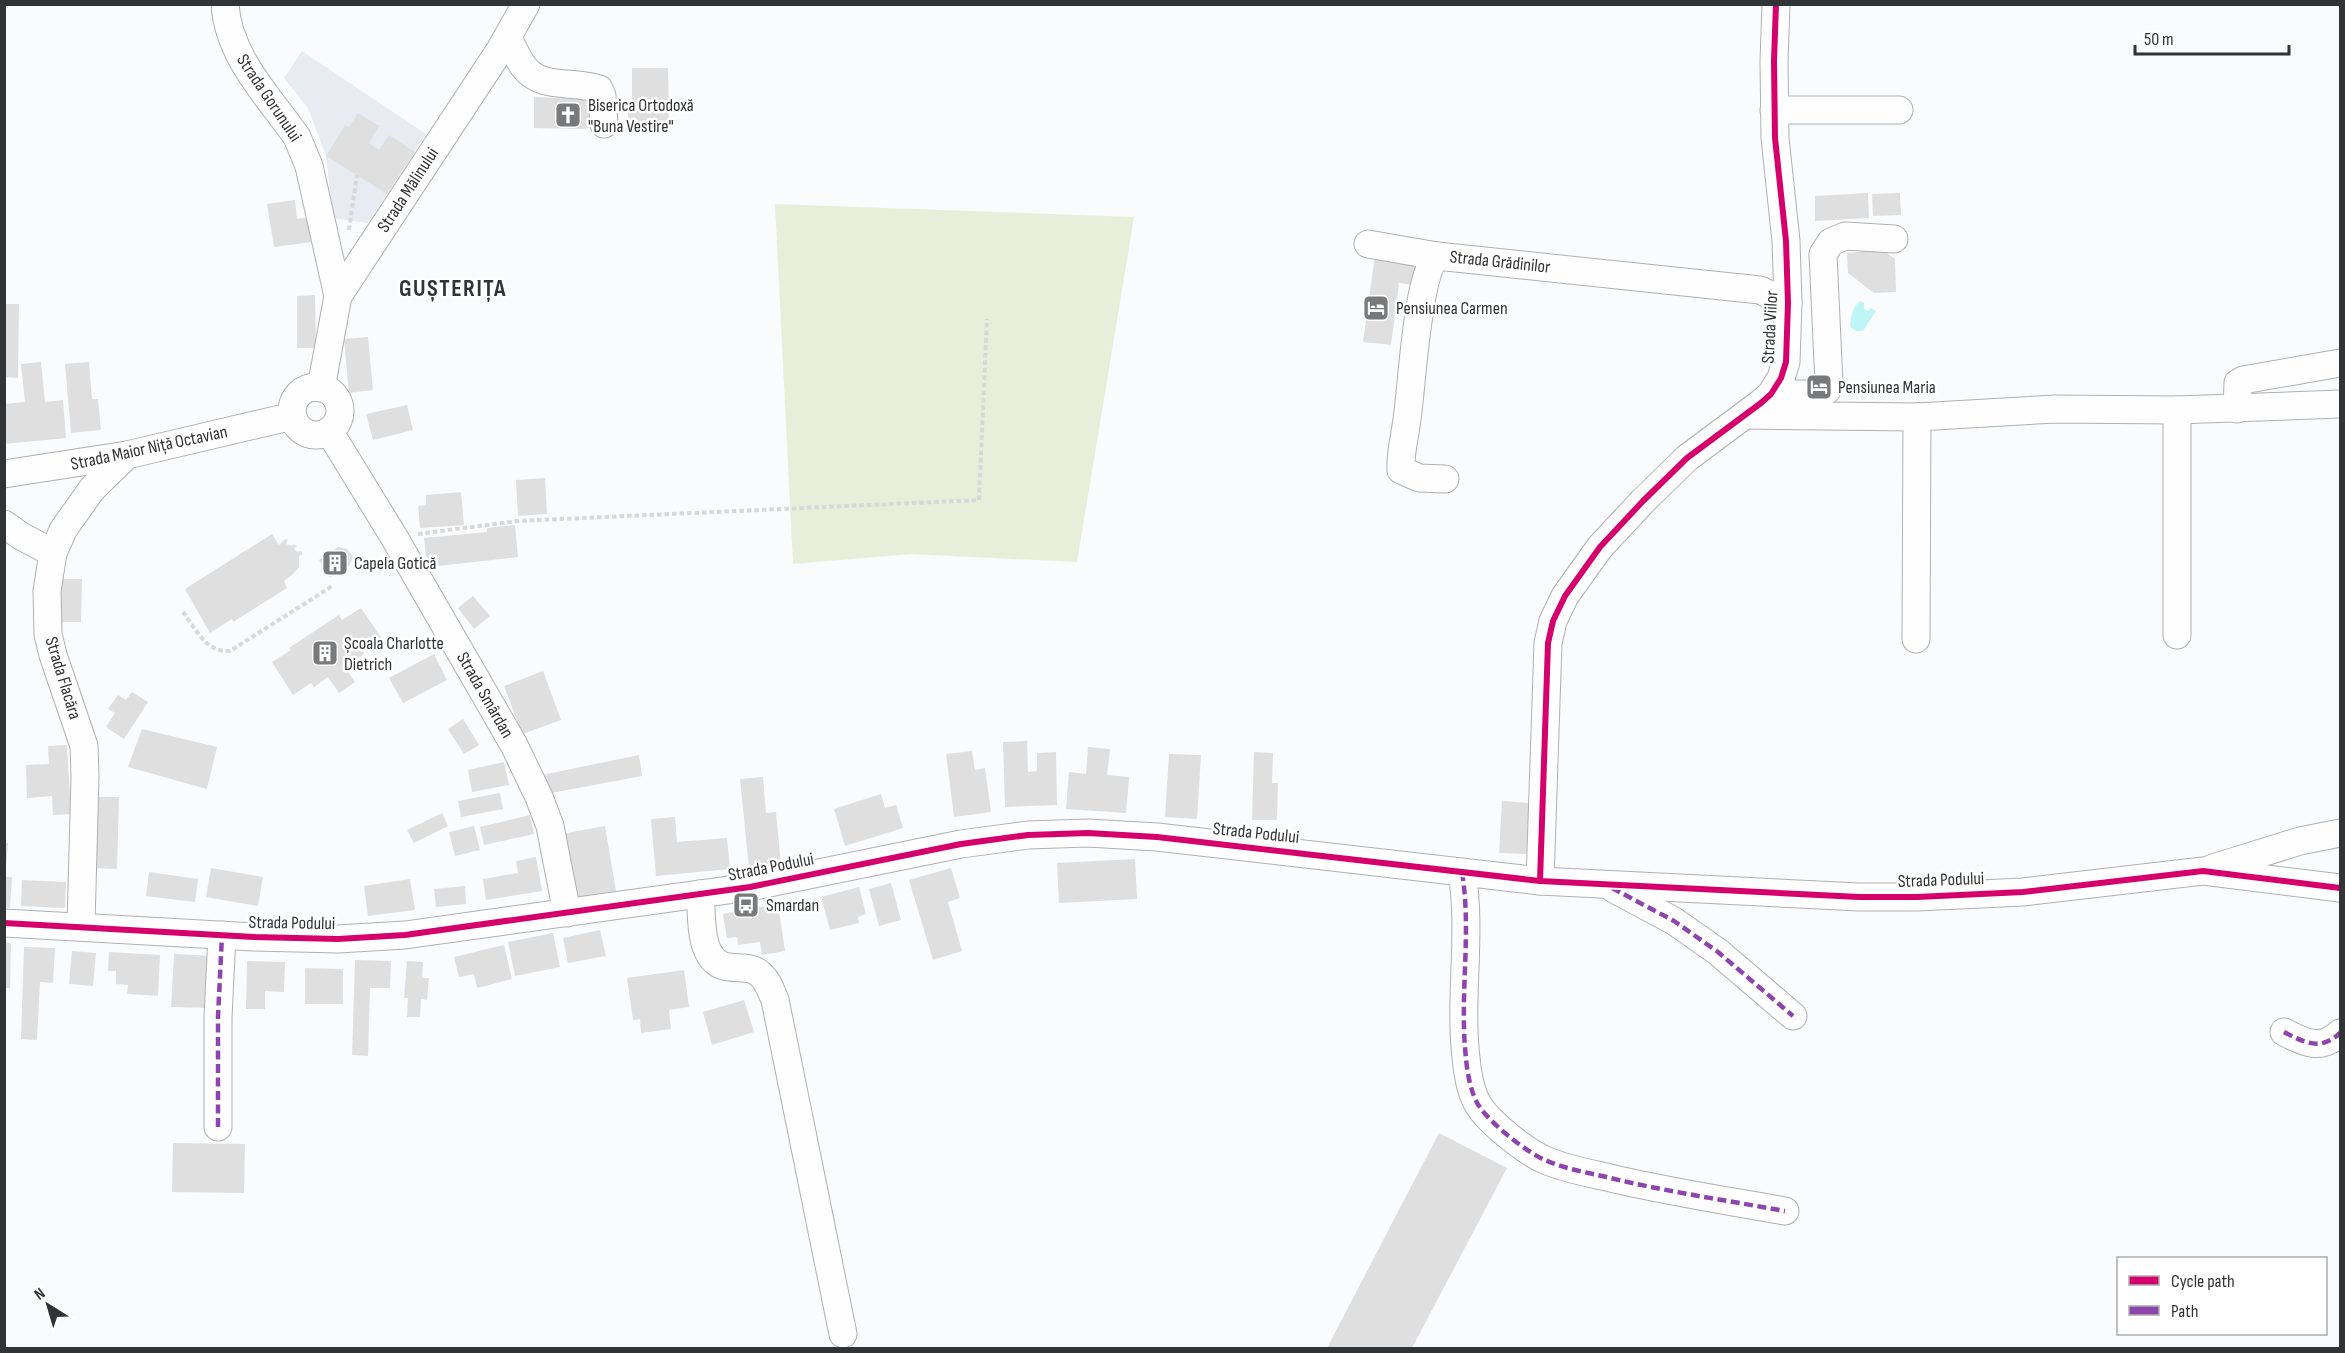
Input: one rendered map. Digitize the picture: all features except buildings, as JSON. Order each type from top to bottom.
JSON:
[{"type":"street","name":"Strada Gorunului","points":[[225,4],[226,20],[240,58],[297,136],[304,151],[338,296]]},
{"type":"street","name":"Strada Mălinului","points":[[321,388],[338,296],[508,38],[526,4]]},
{"type":"street","name":"Strada Viilor","points":[[1540,881],[1548,643],[1553,621],[1565,596],[1600,547],[1687,458],[1771,394],[1786,362],[1788,303],[1786,241],[1774,110],[1776,4]]},
{"type":"street","points":[[508,38],[525,68],[533,76],[544,81],[579,84],[599,89],[602,96],[604,124]]},
{"type":"street","points":[[1774,110],[1899,110]]},
{"type":"street","points":[[1771,394],[1820,394],[1827,390],[1829,384],[1823,254],[1831,242],[1845,236],[1894,239]]},
{"type":"street","points":[[1368,244],[1437,256]]},
{"type":"street","name":"Strada Grădinilor","points":[[1445,479],[1410,475],[1401,470],[1400,459],[1407,420],[1421,299],[1432,261],[1437,256],[1760,290],[1788,303]]},
{"type":"street","points":[[2237,409],[2236,389],[2238,383],[2243,380],[2340,363]]},
{"type":"street","points":[[313,387],[321,388],[334,396],[340,411],[335,426],[329,431],[314,435],[300,429],[293,416],[295,401],[299,394],[313,387]]},
{"type":"street","points":[[1745,415],[1917,417],[2055,409],[2177,410],[2340,405]]},
{"type":"street","points":[[2177,410],[2177,635]]},
{"type":"street","name":"Strada Maior Niță Octavian","points":[[4,474],[126,455],[293,416]]},
{"type":"street","points":[[1916,639],[1917,417]]},
{"type":"street","name":"Strada Smârdan","points":[[329,431],[406,558],[514,745],[550,826],[567,913]]},
{"type":"street","name":"Strada Flacăra","points":[[81,926],[84,746],[53,655],[48,634],[47,591],[53,553],[63,530],[92,489],[126,455]]},
{"type":"street","points":[[4,524],[53,553]]},
{"type":"street","name":"Strada Podului","points":[[4,923],[338,939],[405,935],[699,894],[789,879],[961,844],[1028,835],[1076,833],[1157,837],[1540,881],[1608,885],[1917,897],[2023,892],[2203,871],[2340,888]]},
{"type":"street","points":[[2203,871],[2290,844],[2340,833]]},
{"type":"street","points":[[1462,872],[1467,926],[1464,1035],[1466,1060],[1478,1105],[1492,1120],[1521,1145],[1544,1160],[1634,1184],[1785,1211]]},
{"type":"street","points":[[1608,885],[1674,921],[1718,952],[1793,1016]]},
{"type":"street","points":[[699,894],[705,943],[711,956],[719,965],[729,969],[746,968],[760,973],[775,1000],[843,1334]]},
{"type":"street","points":[[218,1127],[218,1017],[222,935]]},
{"type":"street","points":[[2284,1032],[2304,1042],[2317,1045],[2327,1043],[2340,1033]]},
{"type":"path","points":[[424,533],[517,521],[979,500],[987,319]]},
{"type":"path","points":[[183,612],[209,647],[219,652],[230,651],[334,585]]},
{"type":"shaded area","points":[[302,51],[426,134],[368,223],[333,218],[326,156],[308,108],[284,78]]},
{"type":"green space","points":[[775,204],[1134,217],[1077,562],[911,554],[793,564]]},
{"type":"water","points":[[1860,301],[1864,303],[1864,309],[1868,311],[1871,308],[1876,311],[1863,331],[1856,331],[1850,327],[1854,309]]},
{"type":"marked path","points":[[1462,872],[1466,918],[1464,1035],[1470,1083],[1476,1101],[1484,1113],[1528,1151],[1566,1168],[1647,1186],[1785,1211]]},
{"type":"marked path","points":[[1612,888],[1674,921],[1718,952],[1793,1016]]},
{"type":"marked path","points":[[218,1127],[218,1017],[222,935]]},
{"type":"marked path","points":[[2284,1032],[2313,1043],[2326,1042],[2340,1033]]},
{"type":"cycle path","points":[[1540,881],[1548,643],[1553,621],[1565,596],[1600,547],[1687,458],[1771,394],[1781,378],[1786,362],[1788,303],[1786,241],[1775,138],[1776,4]]},
{"type":"cycle path","points":[[4,923],[254,937],[338,939],[405,935],[750,887],[961,844],[1028,835],[1088,833],[1157,837],[1540,881],[1859,897],[2023,892],[2203,871],[2340,888]]},
{"type":"place","name":"Biserica Ortodoxă \"Buna Vestire\"","points":[[568,115]]},
{"type":"place","name":"Pensiunea Carmen","points":[[1376,308]]},
{"type":"place","name":"Pensiunea Maria","points":[[1819,387]]},
{"type":"place","name":"Capela Gotică","points":[[335,563]]},
{"type":"place","name":"Școala Charlotte Dietrich","points":[[325,653]]},
{"type":"place","name":"Smardan","points":[[746,905]]},
{"type":"district","name":"GUȘTERIȚA","points":[[453,288]]}]
